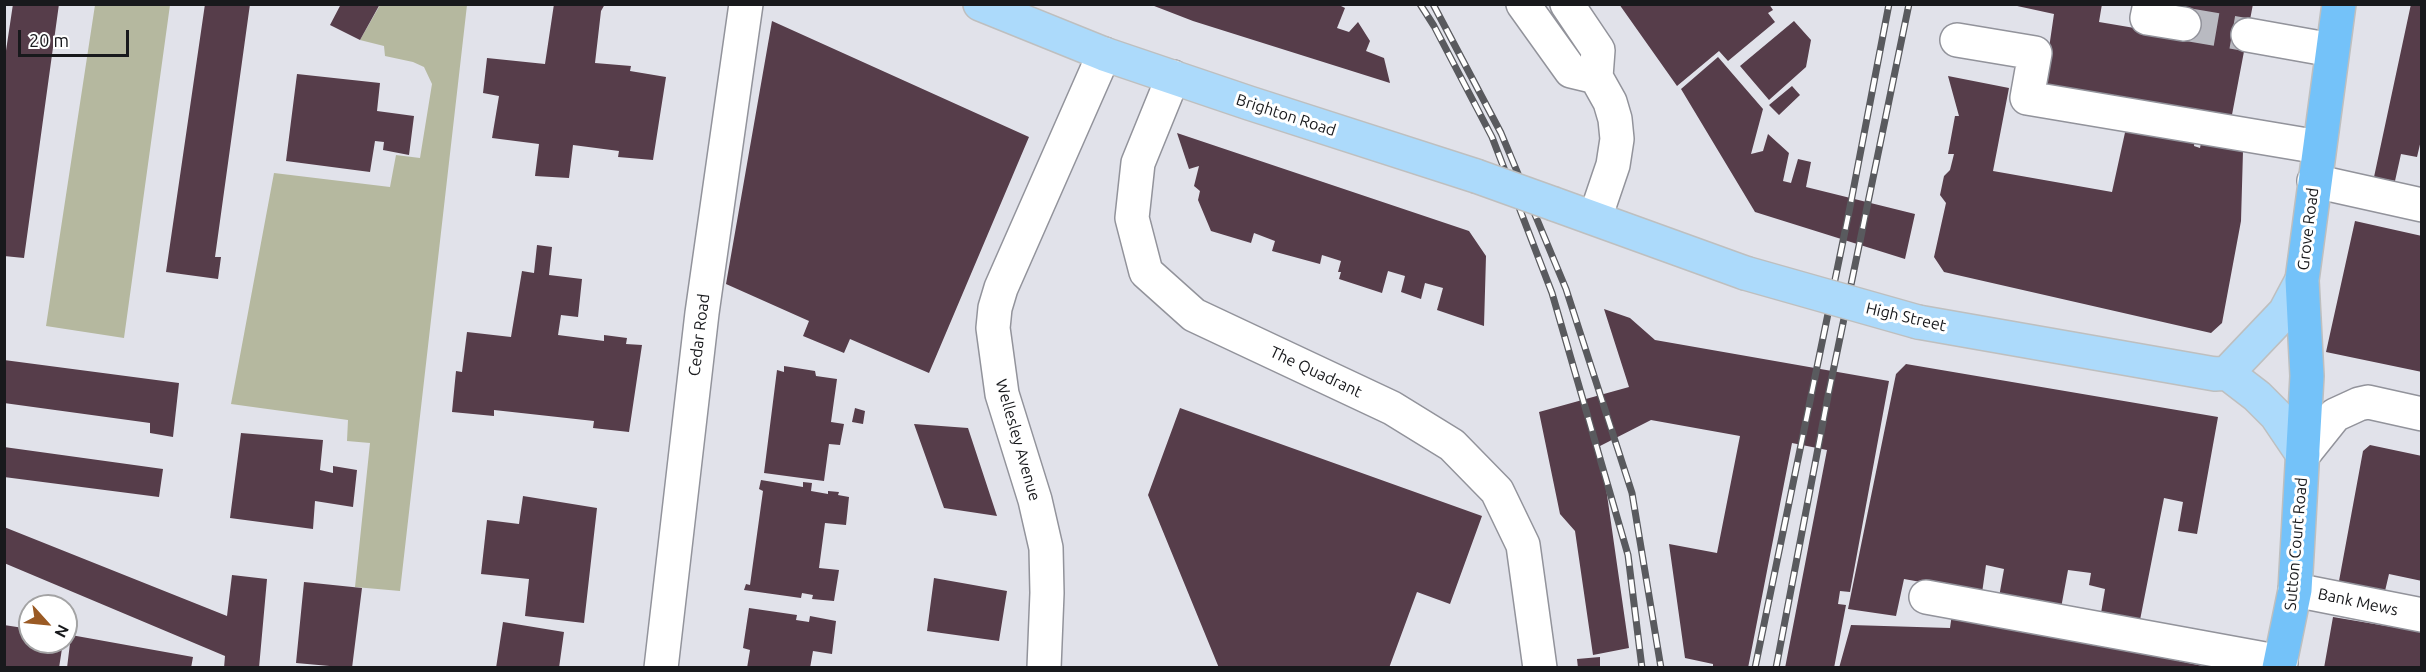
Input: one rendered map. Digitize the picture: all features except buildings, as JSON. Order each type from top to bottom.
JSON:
[{"type":"highway","name":"Grove Road","points":[[2303,455],[2307,376],[2302,280],[2339,4]]},
{"type":"highway","name":"Sutton Court Road","points":[[2280,665],[2295,590],[2303,455]]},
{"type":"main road","name":"Brighton Road","points":[[980,4],[1104,54],[1476,176],[1595,218]]},
{"type":"main road","name":"High Street","points":[[1595,218],[1745,273],[1918,322],[2215,374],[2227,373]]},
{"type":"main road","points":[[2302,280],[2285,312],[2227,373],[2257,396],[2276,415],[2303,455]]},
{"type":"street","name":"Cedar Road","points":[[661,668],[703,303],[746,4]]},
{"type":"street","points":[[1523,4],[1571,71],[1596,77]]},
{"type":"street","points":[[1567,4],[1598,50],[1596,77],[1610,102],[1615,119],[1617,139],[1612,165],[1595,218]]},
{"type":"street","points":[[2150,4],[2147,18],[2184,24]]},
{"type":"street","points":[[2248,35],[2332,50]]},
{"type":"street","points":[[1957,40],[2035,53],[2027,98],[2319,147]]},
{"type":"street","name":"Wellesley Avenue","points":[[1044,668],[1046,548],[1035,500],[1002,394],[993,328],[995,308],[1001,288],[1104,54]]},
{"type":"street","name":"The Quadrant","points":[[1173,77],[1138,163],[1132,218],[1146,272],[1194,315],[1392,408],[1452,446],[1497,491],[1523,544],[1540,668]]},
{"type":"street","points":[[2314,181],[2421,205]]},
{"type":"street","points":[[2303,455],[2335,415],[2359,404],[2368,402],[2421,414]]},
{"type":"street","name":"Bank Mews","points":[[2295,590],[2421,615]]},
{"type":"street","points":[[1926,597],[2280,665]]},
{"type":"green space","points":[[95,5],[170,5],[124,338],[46,326]]},
{"type":"green space","points":[[380,5],[467,5],[400,591],[355,587],[370,443],[347,441],[348,420],[231,404],[274,173],[390,187],[396,155],[420,158],[432,84],[424,67],[413,62],[385,56],[384,46],[360,40]]},
{"type":"tunnel","points":[[2184,24],[2248,35]]},
{"type":"railway","points":[[1420,4],[1434,26],[1492,137],[1552,293],[1628,555],[1642,668]]},
{"type":"railway","points":[[1433,4],[1501,133],[1566,289],[1632,493],[1661,668]]},
{"type":"railway","points":[[1755,668],[1850,207],[1889,4]]},
{"type":"railway","points":[[1776,668],[1828,396],[1909,4]]}]
